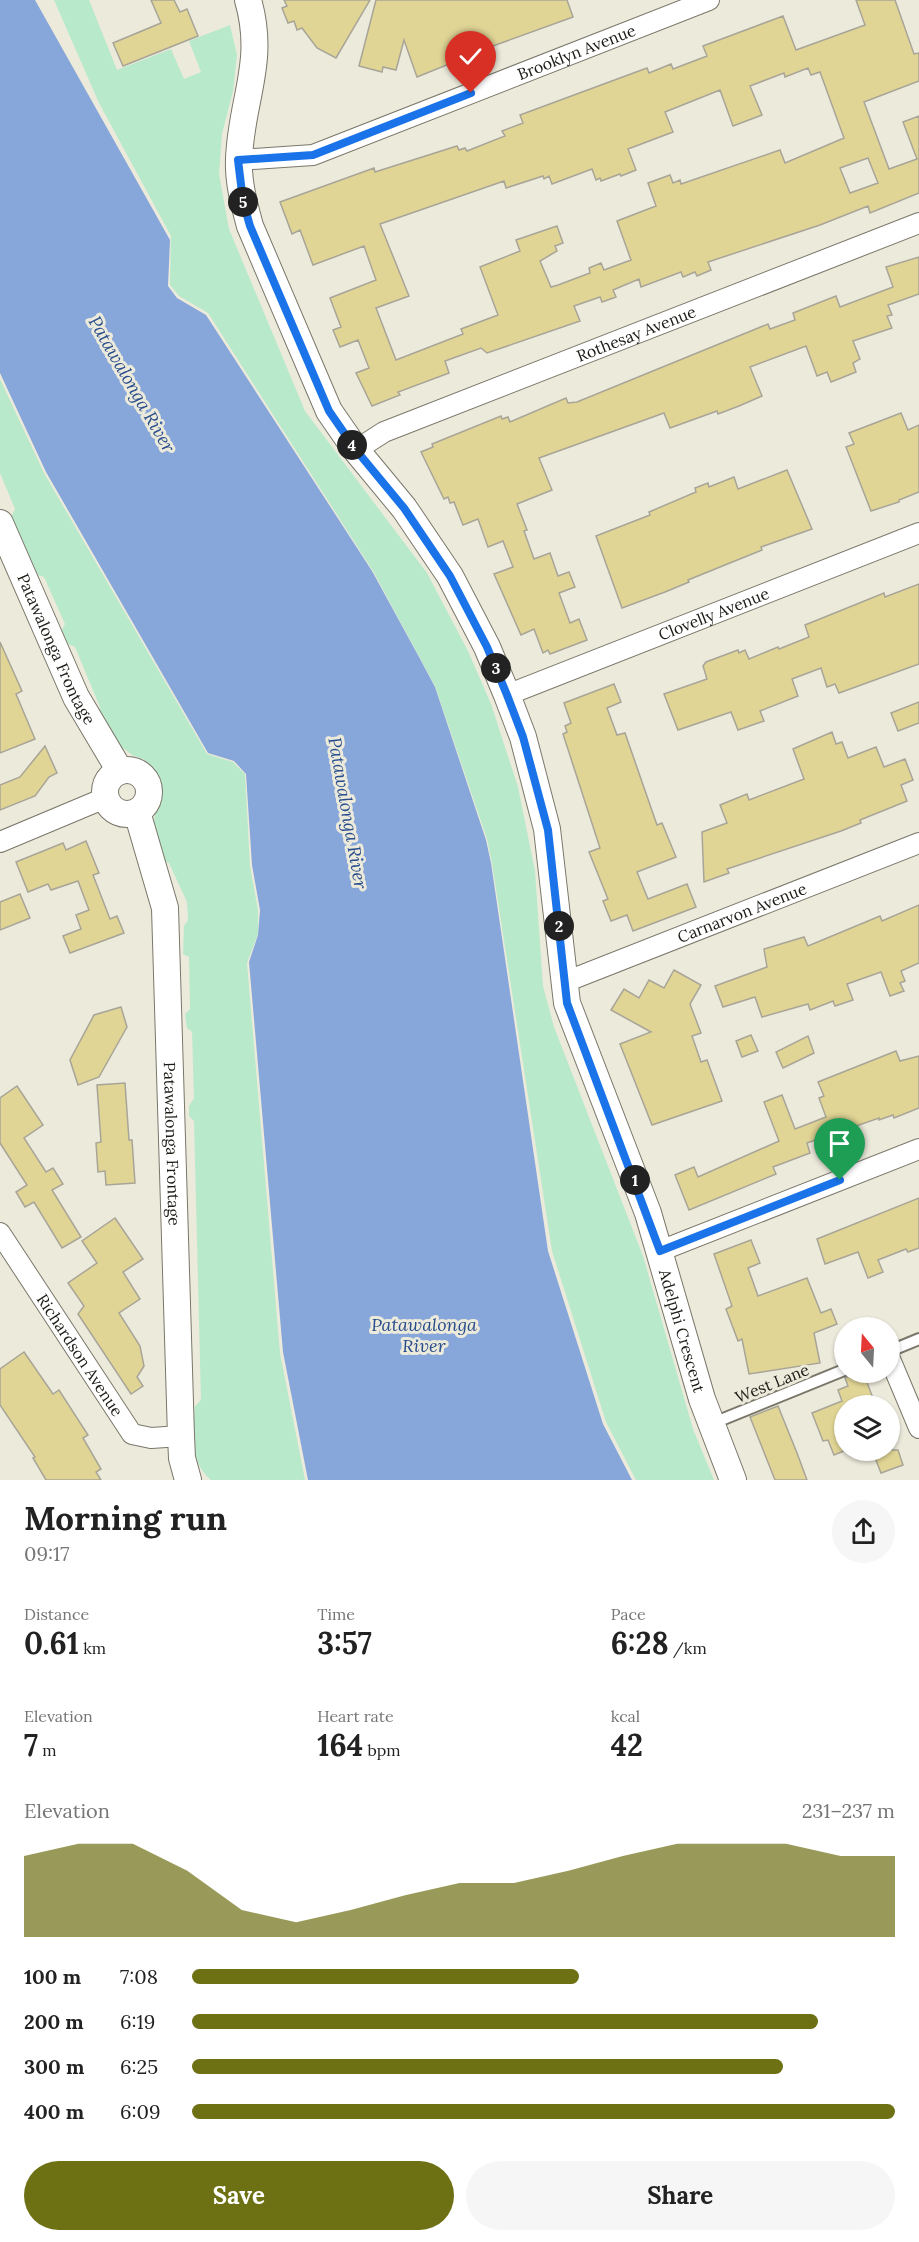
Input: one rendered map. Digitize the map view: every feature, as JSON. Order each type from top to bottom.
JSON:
[{"type":"street","name":"Adelphi Crescent","points":[[248,0],[255,37],[255,63],[238,160],[243,201],[250,226],[318,391],[340,429],[404,508],[450,576],[487,647],[507,695],[523,737],[548,830],[567,1003],[660,1251],[711,1424],[733,1480]]},
{"type":"street","name":"Brooklyn Avenue","points":[[238,160],[313,155],[709,0]]},
{"type":"street","name":"Rothesay Avenue","points":[[356,450],[384,432],[919,223]]},
{"type":"street","name":"Patawalonga Frontage","points":[[0,523],[5,548],[76,697],[120,771]]},
{"type":"street","name":"Clovelly Avenue","points":[[507,695],[919,533]]},
{"type":"street","points":[[120,771],[133,771],[147,784],[147,803],[137,812],[117,813],[105,798],[109,778],[120,771]]},
{"type":"street","points":[[0,842],[105,798]]},
{"type":"street","name":"Patawalonga Frontage","points":[[137,812],[165,908],[181,1436],[182,1458],[188,1480]]},
{"type":"street","name":"Carnarvon Avenue","points":[[565,982],[919,843]]},
{"type":"street","points":[[660,1251],[919,1149]]},
{"type":"street","name":"Richardson Avenue","points":[[0,1233],[132,1434],[151,1438],[181,1436]]},
{"type":"street","points":[[900,1383],[919,1428]]},
{"type":"lane","points":[[900,1347],[919,1339]]},
{"type":"lane","name":"West Lane","points":[[711,1424],[834,1374]]},
{"type":"green space","points":[[54,0],[89,0],[117,70],[171,49],[184,79],[201,72],[189,41],[230,25],[237,55],[233,91],[222,134],[219,174],[229,229],[305,411],[427,573],[468,651],[491,704],[518,787],[535,871],[543,986],[554,1027],[643,1256],[693,1429],[714,1480],[636,1480],[606,1422],[552,1251],[487,839],[435,686],[373,571],[208,313],[179,296],[170,285],[171,236],[99,103]]},
{"type":"green space","points":[[0,379],[44,473],[207,754],[233,762],[245,774],[250,866],[258,910],[258,934],[247,963],[280,1353],[305,1480],[211,1480],[204,1473],[196,1455],[193,1436],[195,1406],[201,1400],[194,1121],[189,1116],[189,1106],[194,1098],[192,1032],[187,1028],[185,1014],[190,1009],[189,957],[183,954],[184,926],[188,920],[187,902],[169,863],[162,861],[153,829],[158,792],[157,774],[145,760],[132,755],[119,745],[99,716],[100,707],[75,647],[68,644],[62,630],[65,624],[44,577],[38,575],[11,517],[15,509],[0,473]]},
{"type":"water","name":"Patawalonga River","points":[[0,0],[35,0],[170,240],[168,286],[177,298],[206,315],[372,571],[435,687],[486,840],[491,863],[548,1251],[603,1424],[632,1480],[308,1480],[283,1352],[249,962],[258,935],[260,910],[252,865],[246,774],[234,761],[208,753],[46,472],[0,373]]},
{"type":"building","points":[[151,0],[174,0],[180,12],[187,9],[198,36],[123,66],[113,43],[161,23]]},
{"type":"building","points":[[284,0],[370,0],[336,58],[317,48],[302,28],[297,30],[294,21],[288,23],[282,8],[287,6]]},
{"type":"building","points":[[376,0],[567,0],[573,17],[493,46],[484,45],[457,55],[459,60],[417,77],[404,40],[396,70],[383,67],[382,72],[359,66]]},
{"type":"building","points":[[856,0],[895,0],[914,54],[919,53],[919,81],[864,102],[889,169],[917,159],[903,122],[919,116],[919,193],[870,213],[868,206],[820,225],[708,262],[711,270],[697,276],[695,272],[683,277],[681,272],[641,287],[639,279],[613,290],[616,297],[602,302],[600,297],[574,306],[580,321],[487,353],[481,348],[445,361],[449,373],[398,392],[400,395],[372,406],[356,373],[369,368],[358,340],[340,347],[333,330],[341,327],[330,298],[376,280],[364,246],[313,265],[300,230],[292,234],[280,202],[374,168],[375,172],[457,146],[459,150],[465,148],[467,151],[505,136],[502,131],[523,123],[520,115],[647,68],[649,73],[671,64],[673,69],[707,56],[703,46],[783,16],[796,50],[865,25]],"holes":[[[808,68],[811,75],[820,72],[844,138],[785,163],[780,150],[681,184],[680,180],[673,183],[670,175],[648,183],[656,206],[617,221],[631,260],[604,270],[601,263],[589,268],[590,273],[558,285],[551,287],[540,261],[557,251],[555,246],[563,243],[557,226],[516,240],[520,251],[480,267],[498,315],[461,329],[463,334],[396,360],[376,308],[409,296],[380,224],[504,181],[506,188],[549,176],[552,184],[592,169],[596,180],[600,178],[601,181],[620,174],[621,176],[636,170],[628,149],[673,132],[665,112],[720,90],[733,126],[762,115],[750,86],[784,73],[785,77]],[[868,158],[878,183],[850,193],[840,168]]]},
{"type":"building","points":[[919,257],[919,294],[888,305],[892,315],[887,316],[892,328],[853,341],[860,359],[853,363],[856,372],[831,382],[827,372],[817,376],[806,346],[750,367],[762,396],[739,406],[718,414],[717,411],[670,428],[664,413],[539,458],[552,490],[517,504],[527,530],[524,531],[534,559],[550,553],[558,576],[569,572],[575,587],[559,593],[570,623],[579,619],[587,640],[550,654],[548,650],[543,653],[534,629],[521,635],[494,574],[513,567],[503,541],[488,547],[478,519],[463,525],[454,502],[450,503],[448,497],[444,499],[421,452],[433,447],[432,444],[501,416],[502,419],[508,417],[510,422],[566,398],[568,403],[577,402],[768,324],[770,329],[795,320],[793,313],[836,296],[840,307],[893,287],[886,267]]},
{"type":"building","points":[[901,413],[908,430],[919,425],[919,492],[899,502],[871,511],[846,447],[854,444],[849,433]]},
{"type":"building","points":[[787,470],[812,529],[761,547],[762,550],[622,608],[596,536],[650,515],[649,512],[696,492],[695,488],[708,483],[709,487],[734,477],[738,489]]},
{"type":"building","points":[[919,584],[919,664],[839,693],[835,684],[827,687],[821,668],[792,679],[798,696],[760,711],[764,721],[738,730],[731,712],[678,730],[664,694],[707,679],[703,666],[706,662],[738,650],[739,653],[745,650],[749,659],[778,647],[779,649],[809,637],[805,625],[884,593],[885,597]]},
{"type":"building","points":[[0,642],[22,691],[16,694],[35,739],[0,753]]},
{"type":"building","points":[[614,684],[621,702],[607,708],[617,735],[625,733],[657,825],[662,823],[676,857],[637,872],[648,899],[687,884],[696,907],[633,931],[627,915],[611,921],[603,901],[608,899],[589,852],[600,848],[563,734],[567,732],[565,726],[571,723],[564,703]]},
{"type":"building","points":[[919,702],[919,723],[898,731],[891,713]]},
{"type":"building","points":[[832,732],[836,744],[842,742],[848,758],[876,747],[884,767],[905,759],[913,780],[901,785],[907,801],[860,820],[861,823],[841,831],[727,869],[729,873],[704,882],[702,832],[727,823],[720,805],[747,794],[749,800],[804,779],[793,749]]},
{"type":"building","points":[[45,746],[57,773],[49,777],[35,796],[0,810],[0,785],[20,777]]},
{"type":"building","points":[[86,841],[99,873],[93,875],[110,919],[117,916],[124,933],[70,953],[63,936],[81,929],[76,915],[89,910],[78,881],[51,890],[48,884],[28,892],[16,862],[63,843],[66,850]]},
{"type":"building","points":[[20,894],[30,918],[0,930],[0,902]]},
{"type":"building","points":[[919,905],[919,963],[901,971],[905,981],[900,983],[904,991],[890,996],[881,972],[847,984],[853,1000],[835,1006],[833,1001],[810,1010],[808,1004],[762,1017],[755,997],[723,1007],[715,986],[767,967],[764,949],[804,937],[808,946],[880,916],[882,921]]},
{"type":"building","points":[[674,970],[701,985],[690,1004],[701,1033],[692,1036],[701,1062],[707,1060],[722,1101],[652,1125],[620,1044],[651,1032],[611,1010],[624,989],[639,998],[649,980],[664,988]]},
{"type":"building","points":[[121,1007],[127,1027],[99,1077],[78,1085],[70,1060],[94,1015]]},
{"type":"building","points":[[751,1035],[758,1051],[742,1057],[736,1041]]},
{"type":"building","points":[[808,1036],[814,1053],[783,1068],[776,1052]]},
{"type":"building","points":[[896,1051],[900,1061],[919,1056],[919,1108],[894,1118],[893,1115],[879,1120],[879,1118],[807,1143],[810,1153],[773,1167],[776,1174],[689,1210],[675,1175],[694,1167],[698,1177],[779,1141],[764,1102],[782,1095],[795,1129],[826,1117],[819,1098],[824,1096],[818,1082]]},
{"type":"building","points":[[125,1083],[135,1183],[106,1185],[105,1171],[98,1172],[96,1143],[101,1142],[97,1085]]},
{"type":"building","points":[[17,1086],[43,1125],[24,1138],[46,1172],[53,1168],[63,1184],[52,1190],[81,1237],[62,1248],[34,1202],[25,1207],[16,1192],[27,1185],[0,1143],[0,1098]]},
{"type":"building","points":[[919,1198],[919,1248],[908,1252],[906,1249],[878,1260],[883,1272],[868,1278],[858,1252],[825,1264],[817,1239]]},
{"type":"building","points":[[115,1218],[143,1259],[123,1272],[140,1299],[119,1313],[140,1346],[144,1366],[137,1377],[143,1386],[131,1394],[78,1314],[84,1306],[68,1283],[97,1263],[82,1241]]},
{"type":"building","points":[[751,1240],[760,1263],[748,1268],[758,1296],[807,1278],[821,1313],[831,1309],[834,1317],[834,1325],[814,1333],[820,1363],[749,1374],[742,1339],[738,1341],[726,1309],[732,1306],[714,1254]]},
{"type":"building","points":[[24,1352],[53,1394],[59,1390],[88,1435],[83,1438],[101,1469],[96,1472],[101,1480],[46,1480],[33,1458],[35,1457],[0,1405],[0,1369]]},
{"type":"building","points":[[847,1383],[867,1383],[872,1395],[840,1395],[838,1390],[848,1386]]},
{"type":"building","points":[[834,1404],[834,1455],[828,1440],[823,1441],[812,1413]]},
{"type":"building","points":[[778,1406],[807,1480],[775,1480],[750,1417]]},
{"type":"building","points":[[900,1456],[903,1465],[881,1473],[876,1461],[900,1461]]},
{"type":"route","points":[[471,93],[313,155],[238,160],[243,201],[250,226],[318,391],[340,429],[404,508],[450,576],[470,611],[507,695],[523,737],[548,830],[567,1003],[648,1213],[660,1251],[840,1180]]}]
